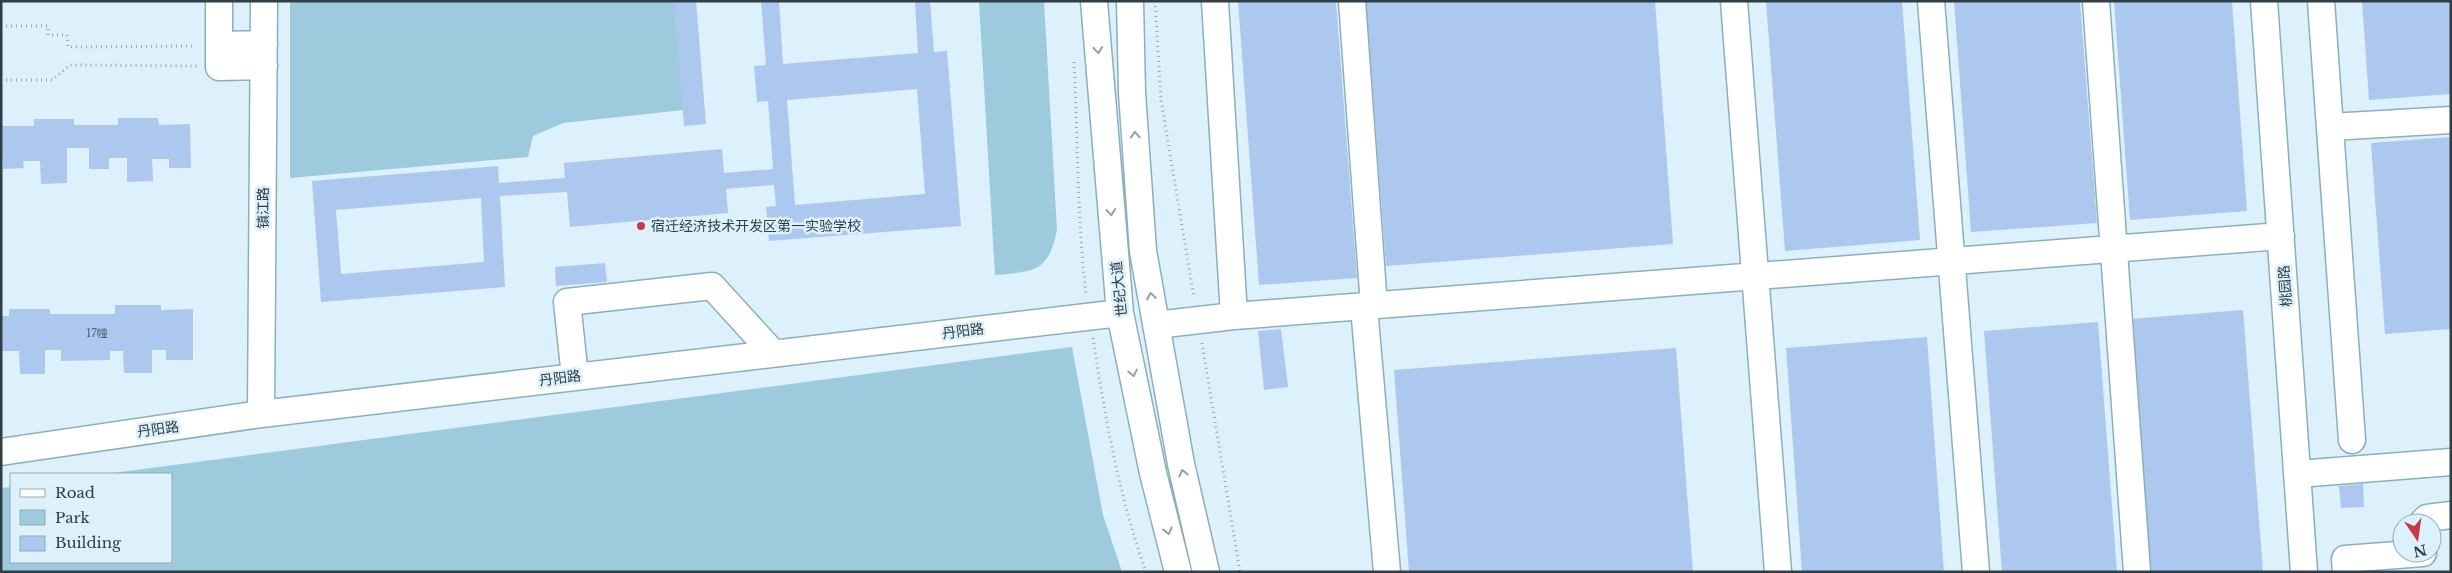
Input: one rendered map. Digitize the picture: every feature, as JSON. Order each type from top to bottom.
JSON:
[{"type":"street","points":[[219,1],[219,56],[264,55]]},
{"type":"street","name":"镇江路","points":[[261,414],[264,1]]},
{"type":"street","name":"世纪大道","points":[[1094,1],[1120,313],[1153,473],[1178,572]]},
{"type":"street","name":"世纪大道","points":[[1130,1],[1132,93],[1143,251],[1181,464],[1206,572]]},
{"type":"street","points":[[1215,1],[1234,316]]},
{"type":"street","points":[[1352,1],[1369,306],[1387,572]]},
{"type":"street","points":[[1734,1],[1778,572]]},
{"type":"street","points":[[1932,1],[1976,572]]},
{"type":"street","points":[[2096,1],[2137,572]]},
{"type":"street","name":"桃园路","points":[[2264,1],[2304,572]]},
{"type":"street","points":[[2321,1],[2352,440]]},
{"type":"street","points":[[2330,127],[2451,120]]},
{"type":"street","points":[[1156,325],[1234,316],[2281,236]]},
{"type":"street","points":[[575,377],[568,302],[712,286],[773,353]]},
{"type":"street","name":"丹阳路","points":[[1,452],[261,414],[1120,313]]},
{"type":"street","points":[[2298,474],[2451,462]]},
{"type":"street","points":[[2346,572],[2345,559],[2392,555]]},
{"type":"path","points":[[1155,1],[1161,100],[1240,572]]},
{"type":"path","points":[[1,26],[48,26],[48,35],[67,34],[68,47],[219,56]]},
{"type":"path","points":[[1,80],[52,80],[70,65],[219,56]]},
{"type":"green space","points":[[290,1],[676,1],[683,110],[563,123],[533,136],[528,157],[290,178]]},
{"type":"green space","points":[[979,1],[1044,1],[1057,230],[1049,255],[1038,267],[1020,272],[995,275]]},
{"type":"green space","points":[[1072,347],[1103,515],[1122,572],[1,572],[1,488],[10,487],[10,563],[172,563],[172,473],[113,473]]},
{"type":"building","points":[[674,1],[696,1],[706,124],[684,126]]},
{"type":"building","points":[[761,1],[779,1],[783,64],[918,53],[915,1],[930,1],[934,52],[947,51],[961,226],[769,241],[766,207],[776,206],[774,185],[726,189],[728,213],[570,227],[567,192],[500,196],[505,287],[321,302],[312,181],[498,166],[499,183],[565,178],[564,163],[722,149],[724,173],[773,169],[768,101],[757,102],[754,66],[766,65]],"holes":[[[917,89],[925,194],[795,205],[787,100]],[[481,198],[484,262],[341,274],[336,210]]]},
{"type":"building","points":[[1238,1],[1336,1],[1357,278],[1259,285]]},
{"type":"building","points":[[1366,1],[1655,1],[1673,244],[1386,266]]},
{"type":"building","points":[[1766,1],[1902,1],[1920,240],[1785,251]]},
{"type":"building","points":[[1954,1],[2080,1],[2097,223],[1971,232]]},
{"type":"building","points":[[2114,1],[2232,1],[2247,211],[2130,220]]},
{"type":"building","points":[[2362,1],[2451,1],[2451,94],[2369,100]]},
{"type":"building","points":[[118,118],[158,118],[159,125],[190,124],[191,168],[169,168],[169,159],[152,159],[153,181],[127,182],[127,158],[109,158],[109,169],[89,169],[89,148],[67,148],[67,183],[41,184],[40,161],[23,161],[24,168],[3,169],[2,126],[34,126],[34,119],[74,119],[74,125],[118,125]]},
{"type":"building","points":[[2451,137],[2451,329],[2385,334],[2371,143]]},
{"type":"building","points":[[605,263],[607,282],[556,286],[555,267]]},
{"type":"building","points":[[115,305],[161,305],[161,310],[193,309],[193,360],[166,360],[166,350],[152,350],[152,373],[124,373],[123,351],[110,351],[110,360],[61,361],[61,350],[45,350],[45,374],[20,374],[19,351],[1,351],[1,316],[9,316],[9,309],[50,309],[50,314],[115,314]]},
{"type":"building","points":[[2243,310],[2263,572],[2149,572],[2130,319]]},
{"type":"building","points":[[2098,322],[2117,572],[2002,572],[1984,331]]},
{"type":"building","points":[[1281,329],[1288,387],[1264,390],[1258,331]]},
{"type":"building","points":[[1927,337],[1944,572],[1802,572],[1786,348]]},
{"type":"building","points":[[1676,348],[1693,572],[1409,572],[1394,370]]},
{"type":"building","points":[[2363,484],[2364,507],[2341,508],[2339,486]]},
{"type":"place","name":"宿迁经济技术开发区第一实验学校","points":[[641,226]]}]
